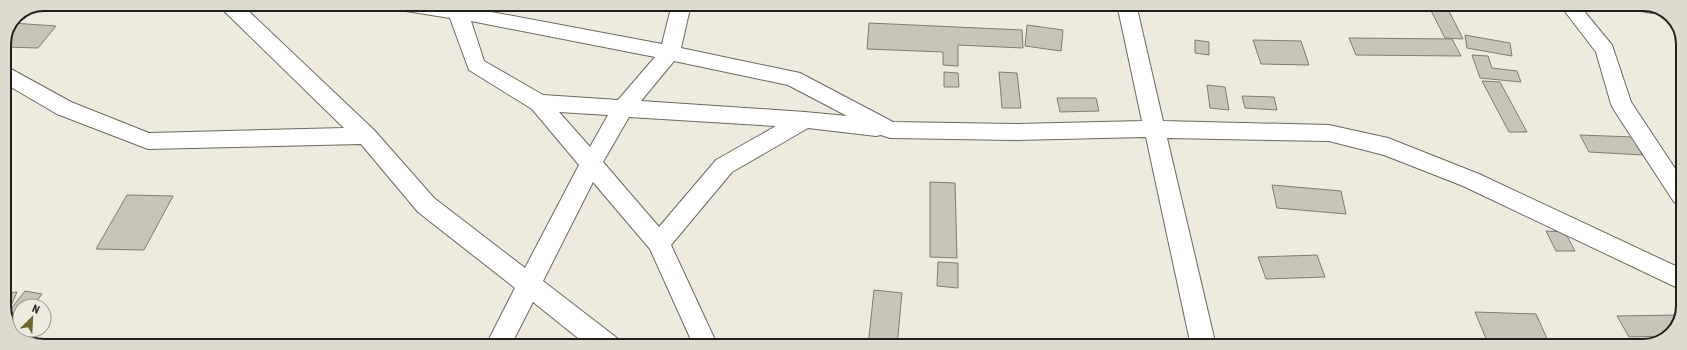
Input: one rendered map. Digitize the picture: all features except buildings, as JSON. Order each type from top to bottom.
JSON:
[{"type":"street","points":[[236,11],[366,136],[426,205],[599,339]]},
{"type":"street","points":[[457,11],[476,65],[539,103],[659,243],[703,339]]},
{"type":"street","points":[[470,11],[793,78],[890,130]]},
{"type":"street","points":[[501,339],[528,284],[591,164],[623,108],[670,53],[680,11]]},
{"type":"street","points":[[1128,11],[1202,339]]},
{"type":"street","points":[[1574,11],[1605,50],[1621,104],[1676,187]]},
{"type":"street","points":[[11,78],[64,108],[148,141],[366,136]]},
{"type":"street","points":[[539,103],[805,120],[890,130],[1016,132],[1154,129],[1329,133],[1388,147],[1471,180],[1676,277]]},
{"type":"street","points":[[659,243],[724,166],[805,120]]}]
